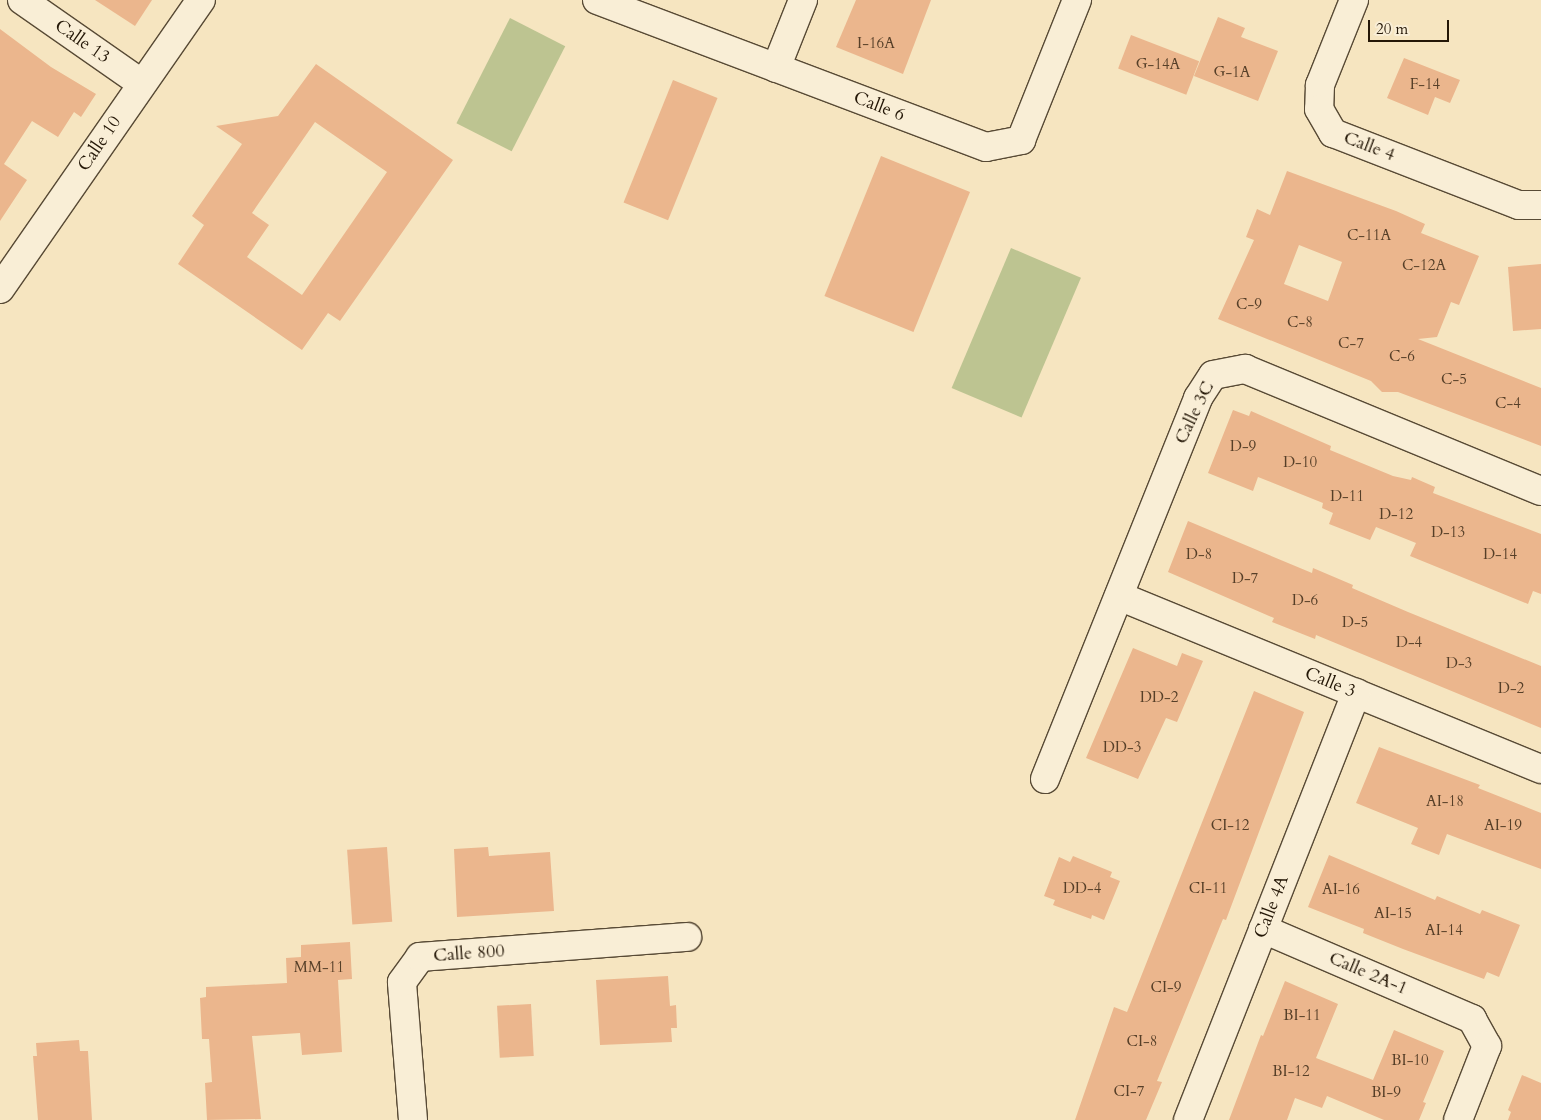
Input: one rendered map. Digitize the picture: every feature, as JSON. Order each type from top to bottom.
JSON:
[{"type":"street","name":"Calle 13","points":[[22,0],[141,83]]},
{"type":"street","name":"Calle 10","points":[[0,289],[141,83],[201,0]]},
{"type":"street","name":"Calle 6","points":[[598,0],[986,147],[1021,140],[1078,0]]},
{"type":"street","points":[[776,68],[803,0]]},
{"type":"street","name":"Calle 4","points":[[1354,0],[1320,85],[1319,109],[1333,133],[1519,205],[1541,205]]},
{"type":"street","name":"Calle 3C","points":[[1045,779],[1198,398],[1213,375],[1245,369],[1541,491]]},
{"type":"street","name":"Calle 3","points":[[1119,596],[1541,769]]},
{"type":"street","name":"Calle 4A","points":[[1188,1120],[1356,693]]},
{"type":"street","name":"Calle 2A-1","points":[[1263,929],[1472,1019],[1488,1046],[1458,1120]]},
{"type":"street","name":"Calle 800","points":[[413,1120],[402,982],[420,957],[687,937]]},
{"type":"green space","points":[[510,18],[565,46],[512,151],[456,123]]},
{"type":"green space","points":[[1011,248],[1081,278],[1022,418],[952,388]]},
{"type":"building","points":[[95,0],[152,0],[135,26]]},
{"type":"building","points":[[856,0],[931,0],[903,74],[836,47]]},
{"type":"building","points":[[1218,17],[1245,28],[1241,37],[1278,51],[1258,101],[1194,76]]},
{"type":"building","points":[[0,29],[51,67],[96,94],[81,117],[74,112],[58,137],[32,121],[4,164],[27,180],[0,221]]},
{"type":"building","points":[[1131,35],[1199,61],[1186,95],[1118,69]]},
{"type":"building","points":[[1404,58],[1460,80],[1450,103],[1435,97],[1428,115],[1387,98]]},
{"type":"building","points":[[316,64],[453,160],[340,321],[328,313],[302,350],[178,264],[204,225],[192,216],[242,144],[216,126],[278,116]],"holes":[[[315,122],[387,172],[302,295],[247,257],[269,225],[252,213]]]},
{"type":"building","points":[[673,80],[718,98],[668,220],[624,202]]},
{"type":"building","points":[[881,156],[970,192],[913,332],[824,296]]},
{"type":"building","points":[[1287,171],[1396,211],[1425,224],[1421,233],[1479,256],[1459,305],[1451,302],[1437,337],[1418,339],[1541,388],[1541,446],[1398,392],[1382,392],[1371,381],[1218,319],[1254,240],[1246,237],[1257,209],[1270,215]],"holes":[[[1299,245],[1342,262],[1328,301],[1284,284]]]},
{"type":"building","points":[[1541,264],[1541,329],[1513,331],[1508,267]]},
{"type":"building","points":[[1233,410],[1249,416],[1251,411],[1331,446],[1330,450],[1393,476],[1411,480],[1412,477],[1435,487],[1433,493],[1541,534],[1541,594],[1533,591],[1528,604],[1410,556],[1416,543],[1376,527],[1370,540],[1329,524],[1333,513],[1322,508],[1323,503],[1258,477],[1253,491],[1208,473]]},
{"type":"building","points":[[1188,521],[1312,573],[1313,568],[1353,585],[1352,588],[1541,666],[1541,728],[1316,635],[1315,639],[1272,622],[1274,618],[1168,572]]},
{"type":"building","points":[[1133,648],[1177,666],[1182,653],[1203,661],[1177,722],[1166,718],[1138,779],[1086,758]]},
{"type":"building","points":[[1254,691],[1304,712],[1226,920],[1223,919],[1157,1081],[1162,1082],[1146,1120],[1075,1120],[1114,1007],[1127,1012]]},
{"type":"building","points":[[1379,747],[1480,785],[1478,788],[1541,813],[1541,869],[1447,834],[1439,855],[1411,844],[1418,828],[1356,803]]},
{"type":"building","points":[[387,847],[392,922],[352,925],[347,850]]},
{"type":"building","points":[[488,847],[489,856],[550,852],[554,911],[457,917],[454,849]]},
{"type":"building","points":[[1329,855],[1435,900],[1437,896],[1480,914],[1482,910],[1520,925],[1499,977],[1487,972],[1484,979],[1363,933],[1364,929],[1308,907]]},
{"type":"building","points":[[1073,856],[1112,872],[1110,877],[1120,881],[1104,920],[1092,915],[1091,919],[1053,905],[1055,900],[1044,896],[1059,857],[1070,862]]},
{"type":"building","points":[[350,942],[352,979],[338,980],[342,1052],[302,1055],[300,1033],[252,1036],[261,1119],[207,1120],[205,1083],[212,1082],[209,1039],[202,1039],[200,998],[206,997],[206,987],[287,983],[286,958],[301,957],[301,945]]},
{"type":"building","points":[[668,976],[670,1006],[676,1005],[677,1028],[671,1028],[672,1042],[600,1045],[596,980]]},
{"type":"building","points":[[1285,981],[1338,1004],[1316,1058],[1373,1080],[1394,1030],[1444,1051],[1423,1102],[1426,1103],[1419,1120],[1384,1120],[1327,1096],[1322,1108],[1295,1098],[1287,1120],[1229,1120],[1261,1035],[1263,1036]]},
{"type":"building","points":[[531,1004],[534,1056],[500,1058],[497,1006]]},
{"type":"building","points":[[79,1040],[80,1051],[88,1051],[92,1120],[38,1120],[33,1056],[37,1056],[36,1043]]},
{"type":"building","points":[[1522,1075],[1541,1083],[1541,1120],[1508,1120],[1511,1112],[1508,1110]]}]
